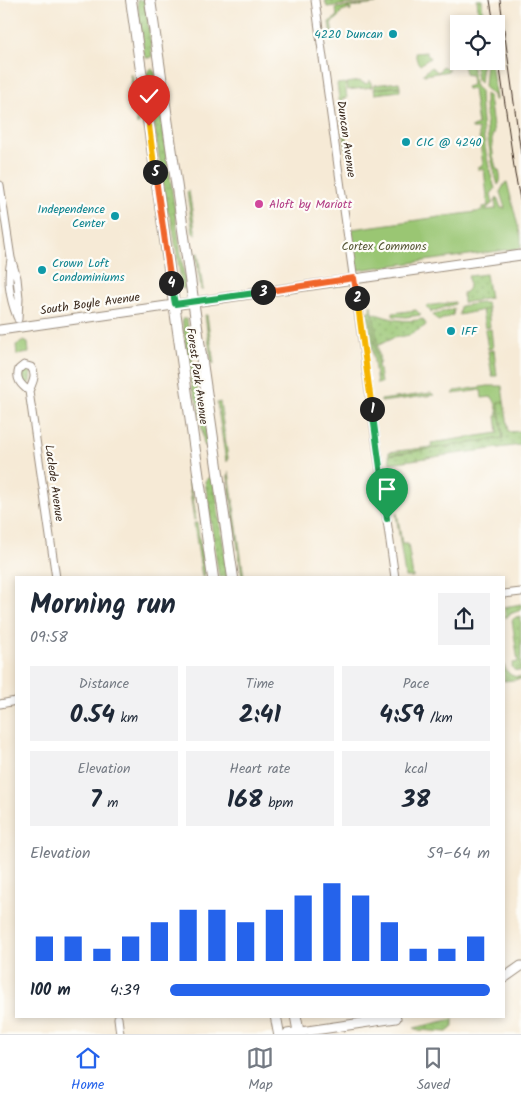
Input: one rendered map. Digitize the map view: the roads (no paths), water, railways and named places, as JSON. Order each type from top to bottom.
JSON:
[{"type":"main road","name":"Forest Park Avenue","points":[[131,0],[214,576]]},
{"type":"main road","name":"Forest Park Avenue","points":[[150,0],[233,576]]},
{"type":"main road","points":[[276,1018],[279,1034]]},
{"type":"main road","points":[[296,1018],[299,1033]]},
{"type":"street","name":"Duncan Avenue","points":[[315,0],[395,576]]},
{"type":"street","points":[[0,185],[11,258],[8,280],[11,299],[19,323]]},
{"type":"street","name":"South Boyle Avenue","points":[[0,330],[19,323],[175,304],[521,255]]},
{"type":"street","name":"Laclede Avenue","points":[[29,391],[56,576]]},
{"type":"street","points":[[505,594],[521,592]]},
{"type":"street","points":[[0,704],[15,701]]},
{"type":"street","points":[[505,977],[521,966]]},
{"type":"street","points":[[118,1018],[120,1034]]},
{"type":"street","points":[[287,1034],[396,1018]]},
{"type":"tram line","points":[[490,0],[492,15]]},
{"type":"tram line","points":[[500,0],[521,154]]},
{"type":"tram line","points":[[500,70],[521,204]]},
{"type":"place","name":"4220 Duncan","points":[[393,34]]},
{"type":"place","name":"CIC @ 4240","points":[[406,142]]},
{"type":"place","name":"Aloft by Mariott","points":[[259,204]]},
{"type":"place","name":"Independence Center","points":[[115,216]]},
{"type":"place","name":"Crown Loft Condominiums","points":[[42,270]]},
{"type":"place","name":"IFF","points":[[451,331]]},
{"type":"park label","name":"Cortex Commons","points":[[384,246]]}]
